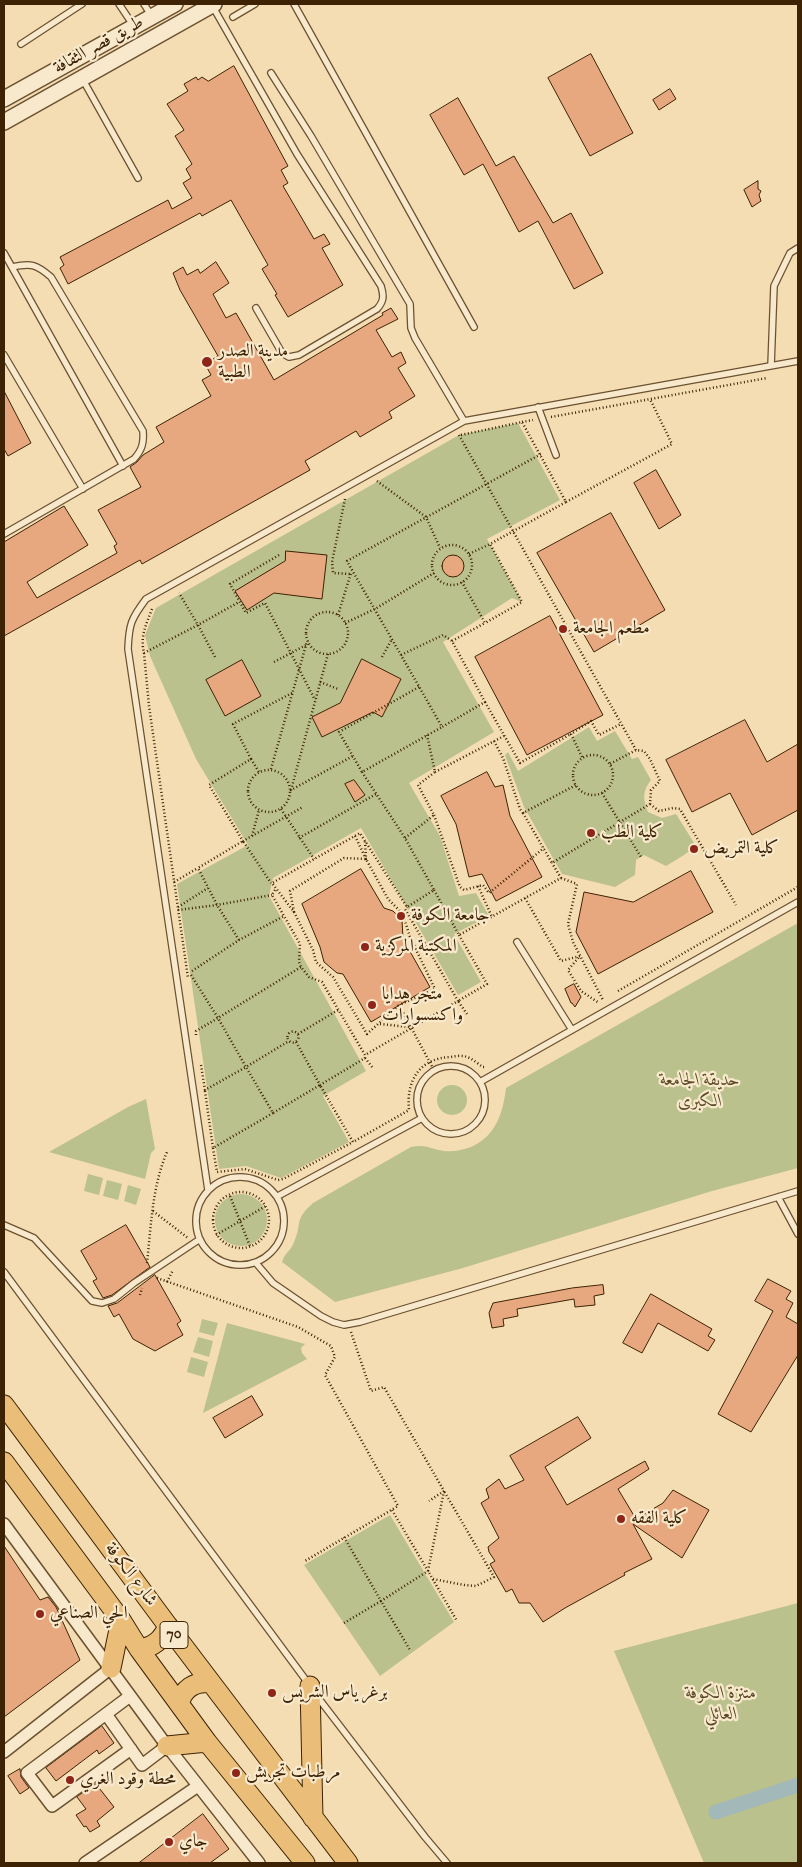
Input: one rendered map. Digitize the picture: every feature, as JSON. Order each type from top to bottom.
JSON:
[{"type":"highway","name":"شارع الكوفة","points":[[4,1404],[210,1683],[348,1863]]},
{"type":"highway","name":"شارع الكوفة","points":[[4,1462],[121,1620],[139,1649],[207,1742],[305,1863]]},
{"type":"highway","points":[[111,1668],[121,1620]]},
{"type":"highway","points":[[139,1649],[149,1648],[158,1643],[164,1636],[168,1626]]},
{"type":"highway","points":[[179,1704],[184,1693],[193,1685],[210,1683]]},
{"type":"highway","points":[[310,1686],[313,1818]]},
{"type":"highway","points":[[167,1746],[207,1742]]},
{"type":"street","name":"طريق قصر الثقافة","points":[[4,99],[134,27],[148,10],[176,4]]},
{"type":"street","name":"طريق قصر الثقافة","points":[[4,122],[213,4]]},
{"type":"street","points":[[4,1524],[167,1746],[259,1863]]},
{"type":"street","points":[[4,1752],[111,1668]]},
{"type":"street","points":[[130,1696],[27,1773],[52,1806],[131,1749]]},
{"type":"street","points":[[106,1714],[142,1765],[167,1746]]},
{"type":"street","points":[[85,1863],[198,1786]]},
{"type":"lane","points":[[20,44],[82,4]]},
{"type":"lane","points":[[119,4],[134,27]]},
{"type":"lane","points":[[213,4],[297,154],[381,286],[384,296],[383,303],[377,309],[299,355],[289,356],[282,353],[256,308]]},
{"type":"lane","points":[[233,16],[255,4]]},
{"type":"lane","points":[[294,4],[474,327]]},
{"type":"lane","points":[[272,73],[321,152],[410,304],[412,328],[415,338],[464,421]]},
{"type":"lane","points":[[82,78],[138,178]]},
{"type":"lane","points":[[771,366],[774,286],[790,253],[798,248]]},
{"type":"lane","points":[[4,253],[123,466]]},
{"type":"lane","points":[[4,534],[134,459],[142,450],[144,440],[143,431],[51,277],[39,267],[28,264],[12,267]]},
{"type":"lane","points":[[4,355],[83,490]]},
{"type":"lane","points":[[208,1190],[128,650],[129,628],[136,612],[146,599],[464,421],[798,361]]},
{"type":"lane","points":[[538,407],[556,455]]},
{"type":"lane","points":[[480,1082],[798,902]]},
{"type":"lane","points":[[516,942],[572,1030]]},
{"type":"lane","points":[[443,1066],[459,1067],[474,1074],[480,1082],[485,1094],[483,1111],[474,1126],[463,1132],[452,1134],[440,1133],[430,1127],[422,1118],[418,1108],[417,1097],[425,1077],[434,1070],[443,1066]]},
{"type":"lane","points":[[278,1196],[422,1118]]},
{"type":"lane","points":[[244,1176],[257,1179],[278,1196],[283,1208],[285,1221],[283,1234],[277,1247],[268,1256],[256,1263],[243,1266],[230,1264],[217,1259],[197,1241],[196,1213],[208,1190],[218,1182],[231,1177],[244,1176]]},
{"type":"lane","points":[[256,1263],[273,1283],[321,1316],[332,1322],[344,1325],[360,1322],[798,1191]]},
{"type":"lane","points":[[778,1197],[798,1234]]},
{"type":"lane","points":[[4,1225],[34,1238],[92,1301],[102,1303],[114,1299],[197,1241]]},
{"type":"lane","points":[[4,1272],[310,1686],[446,1863]]},
{"type":"path","points":[[636,750],[459,435],[770,377]]},
{"type":"path","points":[[469,554],[513,532],[672,444],[650,399]]},
{"type":"path","points":[[522,422],[566,502]]},
{"type":"path","points":[[442,727],[347,561],[541,454]]},
{"type":"path","points":[[369,486],[386,476]]},
{"type":"path","points":[[377,481],[426,517],[440,548]]},
{"type":"path","points":[[336,504],[353,495]]},
{"type":"path","points":[[345,499],[332,562],[333,573],[352,572]]},
{"type":"path","points":[[452,642],[522,602],[490,544]]},
{"type":"path","points":[[459,546],[469,554],[472,560],[471,573],[462,582],[449,585],[442,583],[434,573],[433,559],[440,548],[459,546]]},
{"type":"path","points":[[279,555],[230,584],[246,613],[265,603],[315,700]]},
{"type":"path","points":[[338,615],[352,572]]},
{"type":"path","points":[[345,623],[375,608],[434,573]]},
{"type":"path","points":[[462,582],[485,623]]},
{"type":"path","points":[[172,596],[179,592],[215,657]]},
{"type":"path","points":[[144,653],[239,602]]},
{"type":"path","points":[[153,607],[143,632],[142,643],[149,706],[189,985]]},
{"type":"path","points":[[271,769],[307,643],[307,628],[314,617],[326,612],[338,615],[345,623],[348,634],[344,646],[334,653],[328,654],[316,651],[307,643]]},
{"type":"path","points":[[401,655],[443,634],[452,642],[520,763],[591,721],[599,735],[621,724]]},
{"type":"path","points":[[382,657],[392,639]]},
{"type":"path","points":[[274,662],[307,643]]},
{"type":"path","points":[[291,790],[285,776],[271,769],[259,772],[250,782],[248,791],[250,800],[259,810],[270,812],[281,809],[288,803],[328,654]]},
{"type":"path","points":[[320,682],[338,689]]},
{"type":"path","points":[[213,1148],[273,1114],[411,1027],[487,984],[405,838],[362,772],[340,732],[419,687]]},
{"type":"path","points":[[259,772],[233,724],[292,693]]},
{"type":"path","points":[[362,772],[485,702]]},
{"type":"path","points":[[571,734],[582,757]]},
{"type":"path","points":[[427,735],[435,772]]},
{"type":"path","points":[[504,736],[435,772],[418,784],[434,815],[460,887],[464,890],[483,884],[489,893],[544,848]]},
{"type":"path","points":[[494,741],[503,758],[520,809],[560,878],[577,884],[568,924],[573,942],[603,1000],[593,1006]]},
{"type":"path","points":[[610,764],[636,750],[644,751],[650,759],[660,781],[650,790],[650,804]]},
{"type":"path","points":[[588,755],[600,756],[610,764],[613,774],[612,780],[602,793],[596,795],[584,793],[576,785],[573,770],[582,757],[588,755]]},
{"type":"path","points":[[291,790],[353,756]]},
{"type":"path","points":[[251,759],[209,785],[275,890],[294,912],[314,950],[316,962],[332,977],[367,1034],[399,1005],[435,989],[399,910],[388,899],[355,836]]},
{"type":"path","points":[[523,814],[576,785]]},
{"type":"path","points":[[602,793],[641,857]]},
{"type":"path","points":[[299,838],[376,794]]},
{"type":"path","points":[[552,863],[650,804]]},
{"type":"path","points":[[650,804],[659,811],[673,808],[680,810],[736,905]]},
{"type":"path","points":[[174,882],[304,807]]},
{"type":"path","points":[[281,809],[314,859]]},
{"type":"path","points":[[252,836],[259,810]]},
{"type":"path","points":[[405,838],[434,815]]},
{"type":"path","points":[[272,884],[360,833],[407,907],[406,909],[467,1014]]},
{"type":"path","points":[[365,840],[366,859]]},
{"type":"path","points":[[294,912],[290,891],[344,858],[366,859]]},
{"type":"path","points":[[198,868],[217,905],[240,940]]},
{"type":"path","points":[[459,935],[560,878]]},
{"type":"path","points":[[478,886],[492,917]]},
{"type":"path","points":[[611,995],[798,887]]},
{"type":"path","points":[[178,909],[208,888]]},
{"type":"path","points":[[178,909],[217,905],[272,895],[275,890]]},
{"type":"path","points":[[407,907],[434,890]]},
{"type":"path","points":[[272,895],[300,944],[299,962],[301,967],[309,977],[322,982],[373,1068]]},
{"type":"path","points":[[525,898],[562,961],[580,956]]},
{"type":"path","points":[[192,971],[240,940],[284,916]]},
{"type":"path","points":[[580,956],[568,970],[581,991],[599,1003]]},
{"type":"path","points":[[196,1031],[301,967]]},
{"type":"path","points":[[191,975],[273,1114]]},
{"type":"path","points":[[399,1005],[434,1070]]},
{"type":"path","points":[[289,1041],[290,1033],[298,1034],[338,1010]]},
{"type":"path","points":[[194,1022],[197,1041]]},
{"type":"path","points":[[379,1024],[411,1027]]},
{"type":"path","points":[[296,1042],[299,1038],[298,1034]]},
{"type":"path","points":[[205,1090],[289,1041],[296,1042]]},
{"type":"path","points":[[296,1042],[353,1142]]},
{"type":"path","points":[[200,1061],[217,1172],[245,1169],[278,1180],[353,1142],[409,1110],[408,1096],[416,1074],[428,1061],[439,1057],[465,1056],[483,1068],[488,1066]]},
{"type":"path","points":[[167,1152],[161,1165],[153,1211],[146,1275],[298,1326],[331,1346],[335,1357],[325,1375],[398,1506],[305,1561]]},
{"type":"path","points":[[237,1192],[244,1192],[257,1197],[266,1206],[270,1218],[268,1229],[263,1238],[250,1246],[241,1248],[229,1246],[216,1234],[213,1223],[214,1211],[224,1197],[237,1192]]},
{"type":"path","points":[[230,1196],[250,1246]]},
{"type":"path","points":[[216,1234],[266,1206]]},
{"type":"path","points":[[153,1211],[197,1241]]},
{"type":"path","points":[[353,1329],[351,1332],[371,1392],[384,1387],[494,1577],[476,1586],[464,1586],[432,1579]]},
{"type":"path","points":[[429,1501],[444,1491]]},
{"type":"path","points":[[344,1623],[428,1571],[444,1491]]},
{"type":"path","points":[[392,1510],[457,1621]]},
{"type":"path","points":[[344,1537],[410,1650]]},
{"type":"green space","points":[[518,423],[560,500],[487,539],[522,602],[512,598],[443,642],[494,732],[409,783],[440,836],[459,896],[476,893],[489,916],[454,934],[481,982],[458,995],[361,828],[273,878],[269,896],[366,1071],[323,1096],[349,1142],[281,1178],[246,1166],[219,1169],[177,884],[248,845],[196,759],[150,656],[145,635],[156,608],[459,435]]},
{"type":"green space","points":[[589,727],[597,741],[615,731],[632,759],[638,757],[651,780],[644,796],[648,812],[662,818],[676,814],[696,846],[666,866],[644,855],[636,860],[635,875],[615,887],[562,874],[524,807],[505,755],[508,752],[518,771]]},
{"type":"green space","name":"حديقة الجامعة الكبرى","points":[[798,923],[798,1168],[712,1191],[463,1268],[335,1302],[282,1262],[293,1245],[303,1214],[313,1203],[411,1147],[425,1146],[451,1151],[468,1148],[480,1142],[487,1137],[497,1123],[503,1106],[506,1088]]},
{"type":"green space","points":[[452,1085],[463,1089],[467,1100],[463,1111],[452,1115],[441,1111],[437,1100],[441,1089]]},
{"type":"green space","points":[[146,1099],[155,1149],[151,1153],[145,1179],[49,1152],[128,1107]]},
{"type":"green space","points":[[88,1174],[103,1178],[99,1195],[84,1191]]},
{"type":"green space","points":[[107,1180],[122,1184],[118,1200],[103,1196]]},
{"type":"green space","points":[[128,1185],[141,1189],[136,1205],[124,1201]]},
{"type":"green space","points":[[236,1194],[246,1194],[255,1198],[263,1206],[267,1220],[263,1234],[255,1242],[246,1246],[236,1246],[227,1242],[219,1234],[215,1225],[215,1215],[219,1206],[227,1198]]},
{"type":"green space","points":[[202,1319],[218,1323],[214,1336],[199,1332]]},
{"type":"green space","points":[[227,1323],[305,1344],[301,1348],[302,1353],[307,1359],[203,1413]]},
{"type":"green space","points":[[198,1337],[213,1341],[209,1357],[193,1352]]},
{"type":"green space","points":[[191,1357],[208,1362],[204,1377],[187,1372]]},
{"type":"green space","points":[[390,1515],[454,1622],[380,1676],[304,1565]]},
{"type":"green space","name":"متنزة الكوفة العائلي","points":[[798,1603],[798,1863],[704,1863],[614,1651]]},
{"type":"building","points":[[591,54],[633,133],[590,156],[548,78]]},
{"type":"building","points":[[234,66],[288,166],[281,170],[288,183],[283,186],[314,239],[324,234],[330,244],[322,248],[343,285],[288,317],[262,269],[268,265],[231,200],[202,216],[200,213],[68,284],[60,268],[64,265],[60,257],[168,200],[172,209],[192,198],[183,183],[191,178],[186,169],[192,164],[175,136],[184,130],[167,104],[188,91],[184,84],[196,77],[198,80],[202,77],[208,81]]},
{"type":"building","points":[[670,89],[676,99],[659,110],[653,100]]},
{"type":"building","points":[[458,98],[496,166],[514,156],[553,223],[571,213],[603,273],[574,289],[538,221],[519,232],[483,164],[464,175],[430,115]]},
{"type":"building","points":[[758,181],[761,201],[752,207],[744,190]]},
{"type":"building","points":[[216,262],[229,283],[213,294],[226,318],[236,313],[274,380],[383,315],[382,313],[391,308],[398,319],[376,330],[392,357],[401,352],[406,363],[398,368],[415,396],[389,412],[392,418],[360,437],[356,431],[305,461],[310,470],[142,564],[140,560],[4,636],[4,542],[64,506],[88,545],[27,582],[37,598],[117,553],[114,546],[117,544],[98,510],[141,487],[130,467],[143,455],[164,442],[156,427],[211,396],[202,380],[211,375],[205,364],[218,356],[180,290],[173,273],[183,267],[187,275],[198,269],[200,273]]},
{"type":"building","points":[[4,391],[31,443],[8,456],[4,449]]},
{"type":"building","points":[[656,470],[681,515],[659,529],[634,483]]},
{"type":"building","points":[[611,513],[665,610],[594,652],[537,553]]},
{"type":"building","points":[[286,551],[327,555],[322,599],[274,593],[247,610],[235,591],[285,561]]},
{"type":"building","points":[[453,555],[461,558],[464,566],[461,574],[453,577],[445,574],[442,566],[445,558]]},
{"type":"building","points":[[550,616],[603,715],[527,755],[475,657]]},
{"type":"building","points":[[362,659],[401,679],[382,717],[373,712],[322,737],[312,717],[340,703]]},
{"type":"building","points":[[242,660],[261,696],[225,716],[206,680]]},
{"type":"building","points":[[745,720],[767,762],[798,744],[798,810],[752,835],[730,793],[692,812],[666,760]]},
{"type":"building","points":[[487,772],[495,787],[503,785],[510,816],[542,877],[496,901],[482,874],[469,877],[456,824],[441,796]]},
{"type":"building","points":[[354,780],[365,795],[355,802],[345,784]]},
{"type":"building","name":"المكتبة المركزية","points":[[361,869],[384,908],[393,911],[402,920],[403,939],[430,987],[371,1022],[343,974],[337,973],[324,962],[320,947],[302,904]]},
{"type":"building","points":[[691,871],[713,912],[598,974],[576,932],[584,892],[633,902]]},
{"type":"building","points":[[574,984],[581,997],[575,1007],[571,1003],[565,989]]},
{"type":"building","points":[[126,1225],[150,1267],[112,1295],[103,1298],[93,1281],[97,1279],[81,1251]]},
{"type":"building","points":[[155,1275],[181,1321],[177,1324],[183,1335],[155,1351],[133,1339],[119,1314],[114,1317],[108,1306],[117,1303]]},
{"type":"building","points":[[768,1279],[791,1291],[786,1299],[793,1303],[786,1317],[798,1324],[798,1355],[751,1432],[718,1414],[773,1311],[755,1301]]},
{"type":"building","points":[[603,1285],[604,1294],[594,1296],[595,1305],[575,1307],[574,1299],[517,1309],[518,1316],[503,1319],[504,1326],[492,1328],[489,1313],[493,1303],[572,1288]]},
{"type":"building","points":[[651,1294],[712,1329],[708,1336],[715,1340],[708,1351],[658,1323],[642,1353],[623,1343]]},
{"type":"building","points":[[252,1396],[263,1415],[225,1438],[213,1418]]},
{"type":"building","name":"كلية الفقه","points":[[578,1417],[591,1438],[545,1467],[567,1505],[645,1461],[649,1469],[618,1489],[636,1519],[663,1503],[673,1490],[709,1510],[682,1558],[633,1524],[652,1559],[624,1573],[625,1575],[543,1622],[530,1603],[519,1603],[512,1589],[506,1592],[490,1564],[495,1561],[488,1547],[499,1538],[481,1503],[489,1498],[486,1489],[499,1479],[505,1489],[524,1480],[510,1456]]},
{"type":"building","points":[[4,1546],[40,1600],[48,1597],[56,1607],[80,1660],[4,1717]]},
{"type":"building","points":[[102,1726],[114,1743],[99,1754],[97,1750],[56,1781],[46,1768]]},
{"type":"building","points":[[20,1769],[21,1777],[29,1788],[20,1794],[8,1776]]},
{"type":"building","points":[[96,1784],[114,1807],[97,1821],[100,1826],[90,1832],[76,1815],[86,1809],[77,1797]]},
{"type":"building","points":[[203,1814],[229,1849],[210,1863],[139,1863]]},
{"type":"waterway","points":[[716,1812],[798,1785]]},
{"type":"place","name":"مدينة الصدر الطبية","points":[[207,362]]},
{"type":"place","name":"مطعم الجامعة","points":[[563,629]]},
{"type":"place","name":"كلية الطب","points":[[591,833]]},
{"type":"place","name":"كلية التمريض","points":[[694,849]]},
{"type":"place","name":"جامعة الكوفة","points":[[401,916]]},
{"type":"place","name":"المكتبة المركزية","points":[[365,947]]},
{"type":"place","name":"متجر هدايا واكسسوارات","points":[[372,1005]]},
{"type":"place","name":"كلية الفقه","points":[[621,1519]]},
{"type":"place","name":"الحي الصناعي","points":[[40,1614]]},
{"type":"place","name":"برغر ياس الشريس","points":[[272,1693]]},
{"type":"place","name":"مرطبات تجريش","points":[[236,1773]]},
{"type":"place","name":"محطة وقود الغري","points":[[70,1780]]},
{"type":"place","name":"جاي","points":[[169,1842]]}]
